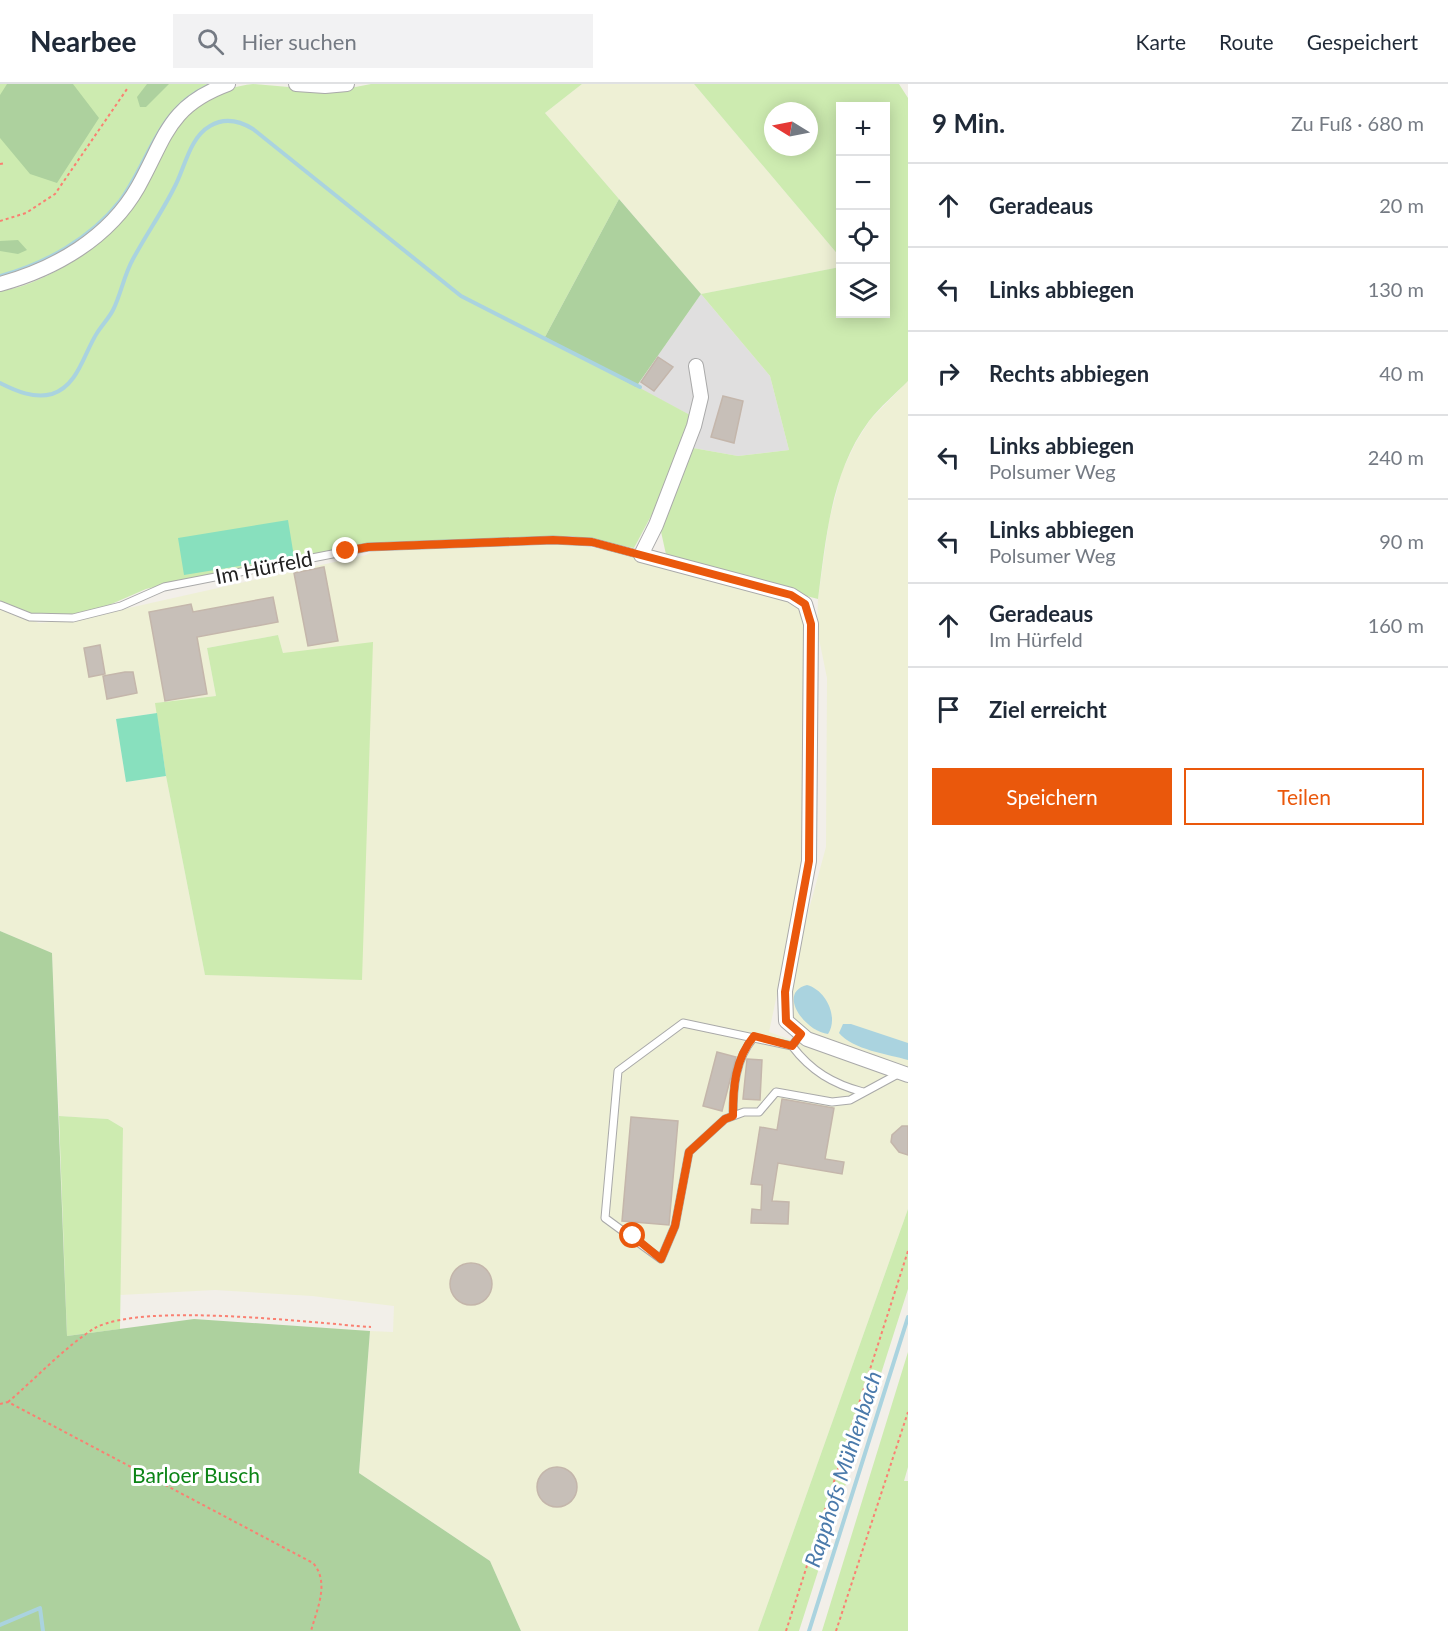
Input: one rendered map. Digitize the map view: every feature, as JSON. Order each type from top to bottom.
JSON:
[{"type":"street","points":[[0,284],[34,275],[85,245],[121,211],[138,187],[172,121],[192,101],[228,84]]},
{"type":"street","points":[[296,84],[325,86],[347,84]]},
{"type":"street","points":[[696,366],[701,397],[694,426],[656,525],[641,555],[791,595],[805,604],[811,624],[809,861],[785,992],[786,1021],[807,1040],[904,1074]]},
{"type":"lane","name":"Im Hürfeld","points":[[0,605],[30,617],[73,618],[122,606],[164,587],[368,547],[553,540],[592,542],[641,555]]},
{"type":"lane","points":[[863,1092],[839,1085],[825,1077],[804,1062],[792,1046],[754,1036],[683,1023],[618,1071],[605,1218],[661,1259],[675,1226],[689,1152],[725,1119],[744,1112],[759,1112],[776,1092],[832,1102],[850,1100],[904,1074]]},
{"type":"lane","points":[[792,1046],[801,1034]]},
{"type":"lane","points":[[733,1116],[733,1093],[738,1064],[744,1048],[754,1036]]},
{"type":"path","points":[[0,221],[26,213],[55,194],[127,89]]},
{"type":"path","points":[[0,165],[5,163]]},
{"type":"path","points":[[786,1631],[908,1251]]},
{"type":"path","points":[[0,1404],[9,1402],[95,1329],[120,1319],[204,1316],[371,1327]]},
{"type":"path","points":[[9,1402],[313,1563],[319,1569],[323,1587],[311,1631]]},
{"type":"path","points":[[836,1631],[908,1412]]},
{"type":"shaded area","points":[[701,294],[770,376],[789,450],[738,456],[682,446],[692,416],[636,387]]},
{"type":"green space","points":[[0,84],[218,84],[193,96],[120,205],[94,232],[55,259],[0,279]]},
{"type":"green space","points":[[7,84],[73,84],[99,118],[57,183],[30,174],[0,138],[0,95]]},
{"type":"green space","points":[[147,84],[169,84],[146,107],[140,107],[137,97]]},
{"type":"green space","points":[[253,84],[335,91],[371,84],[582,84],[545,113],[619,199],[545,337],[692,416],[682,446],[738,456],[789,450],[770,376],[701,294],[836,268],[836,318],[890,318],[890,102],[836,102],[836,252],[694,84],[899,84],[908,98],[908,381],[869,421],[846,462],[832,506],[818,599],[667,559],[660,527],[659,501],[634,548],[571,536],[392,542],[355,546],[183,580],[146,589],[100,609],[68,616],[31,615],[0,602],[0,291],[31,283],[47,276],[78,257],[106,235],[120,220],[157,154],[180,121],[210,97],[229,89]]},
{"type":"green space","points":[[582,84],[694,84],[836,252],[836,268],[701,294],[545,113]]},
{"type":"green space","points":[[619,199],[701,294],[636,387],[545,337]]},
{"type":"green space","points":[[18,240],[27,250],[18,254],[0,251],[0,241]]},
{"type":"green space","points":[[908,381],[908,1071],[808,1034],[793,1021],[789,1003],[791,975],[826,847],[827,678],[817,629],[818,599],[829,521],[842,471],[856,442],[870,420]]},
{"type":"green space","points":[[288,520],[294,557],[184,575],[178,538]]},
{"type":"green space","points":[[567,544],[616,551],[785,596],[800,606],[807,623],[804,868],[769,1032],[908,1081],[908,1209],[758,1631],[521,1631],[490,1561],[359,1473],[370,1331],[393,1332],[394,1306],[312,1296],[215,1290],[120,1295],[123,1128],[108,1119],[59,1116],[52,953],[0,931],[0,609],[39,623],[75,620],[366,555],[373,551]],"holes":[[[278,635],[283,653],[205,975],[166,776],[126,782],[116,719],[157,713],[156,703],[216,696],[207,648]]]},
{"type":"green space","points":[[278,635],[283,653],[373,642],[362,980],[205,975],[166,776],[155,703],[216,696],[207,648]]},
{"type":"green space","points":[[157,713],[166,776],[126,782],[116,719]]},
{"type":"green space","name":"Barloer Busch","points":[[0,931],[52,953],[67,1336],[194,1319],[370,1331],[359,1473],[490,1561],[521,1631],[0,1631]]},
{"type":"green space","points":[[59,1116],[108,1119],[123,1128],[120,1329],[67,1336]]},
{"type":"green space","points":[[908,1209],[908,1289],[799,1631],[758,1631]]},
{"type":"green space","points":[[908,1352],[908,1467],[904,1481],[908,1481],[908,1631],[822,1631]]},
{"type":"water","points":[[807,985],[820,992],[829,1005],[832,1020],[828,1034],[811,1027],[798,1012],[794,1003],[794,996],[798,989]]},
{"type":"water","points":[[843,1024],[851,1024],[908,1043],[908,1060],[853,1044],[839,1033]]},
{"type":"building","points":[[658,357],[673,367],[654,391],[641,382]]},
{"type":"building","points":[[723,396],[743,401],[734,443],[711,437]]},
{"type":"building","points":[[324,567],[338,641],[308,646],[294,573]]},
{"type":"building","points":[[273,597],[278,622],[197,637],[207,694],[165,701],[149,612],[191,604],[193,612]]},
{"type":"building","points":[[100,645],[105,674],[89,677],[84,648]]},
{"type":"building","points":[[133,672],[137,693],[107,699],[103,676]]},
{"type":"building","points":[[717,1052],[736,1057],[722,1111],[703,1106]]},
{"type":"building","points":[[747,1059],[762,1060],[760,1100],[743,1099]]},
{"type":"building","points":[[782,1099],[834,1108],[825,1159],[844,1162],[842,1174],[778,1163],[772,1201],[789,1202],[788,1224],[751,1223],[752,1209],[761,1210],[762,1185],[751,1184],[760,1127],[777,1130]]},
{"type":"building","points":[[631,1117],[678,1121],[669,1225],[622,1221]]},
{"type":"building","points":[[902,1126],[908,1126],[908,1155],[899,1152],[891,1142],[892,1135]]},
{"type":"building","points":[[471,1263],[479,1264],[486,1269],[491,1276],[491,1292],[486,1299],[479,1304],[471,1305],[463,1304],[456,1299],[451,1292],[450,1284],[451,1276],[456,1269],[463,1264]]},
{"type":"building","points":[[557,1467],[565,1468],[571,1473],[576,1479],[576,1495],[571,1501],[565,1506],[557,1507],[549,1506],[543,1501],[538,1495],[537,1487],[538,1479],[543,1473],[549,1468]]},
{"type":"waterway","points":[[0,276],[50,257],[95,227],[120,201],[156,137],[177,108],[208,86]]},
{"type":"waterway","points":[[0,383],[39,396],[52,394],[68,384],[79,368],[92,341],[110,316],[130,265],[178,180],[192,146],[203,131],[216,123],[227,121],[238,122],[253,129],[461,296],[640,387]]},
{"type":"waterway","name":"Rapphofs Mühlenbach","points":[[809,1631],[908,1317]]},
{"type":"waterway","points":[[0,1625],[40,1608],[43,1631]]},
{"type":"route","points":[[346,551],[368,547],[553,540],[592,542],[791,595],[805,604],[811,624],[809,861],[785,992],[786,1021],[801,1034],[792,1046],[754,1036],[744,1048],[738,1064],[733,1093],[733,1116],[725,1119],[689,1152],[675,1226],[661,1259],[633,1236]]}]
